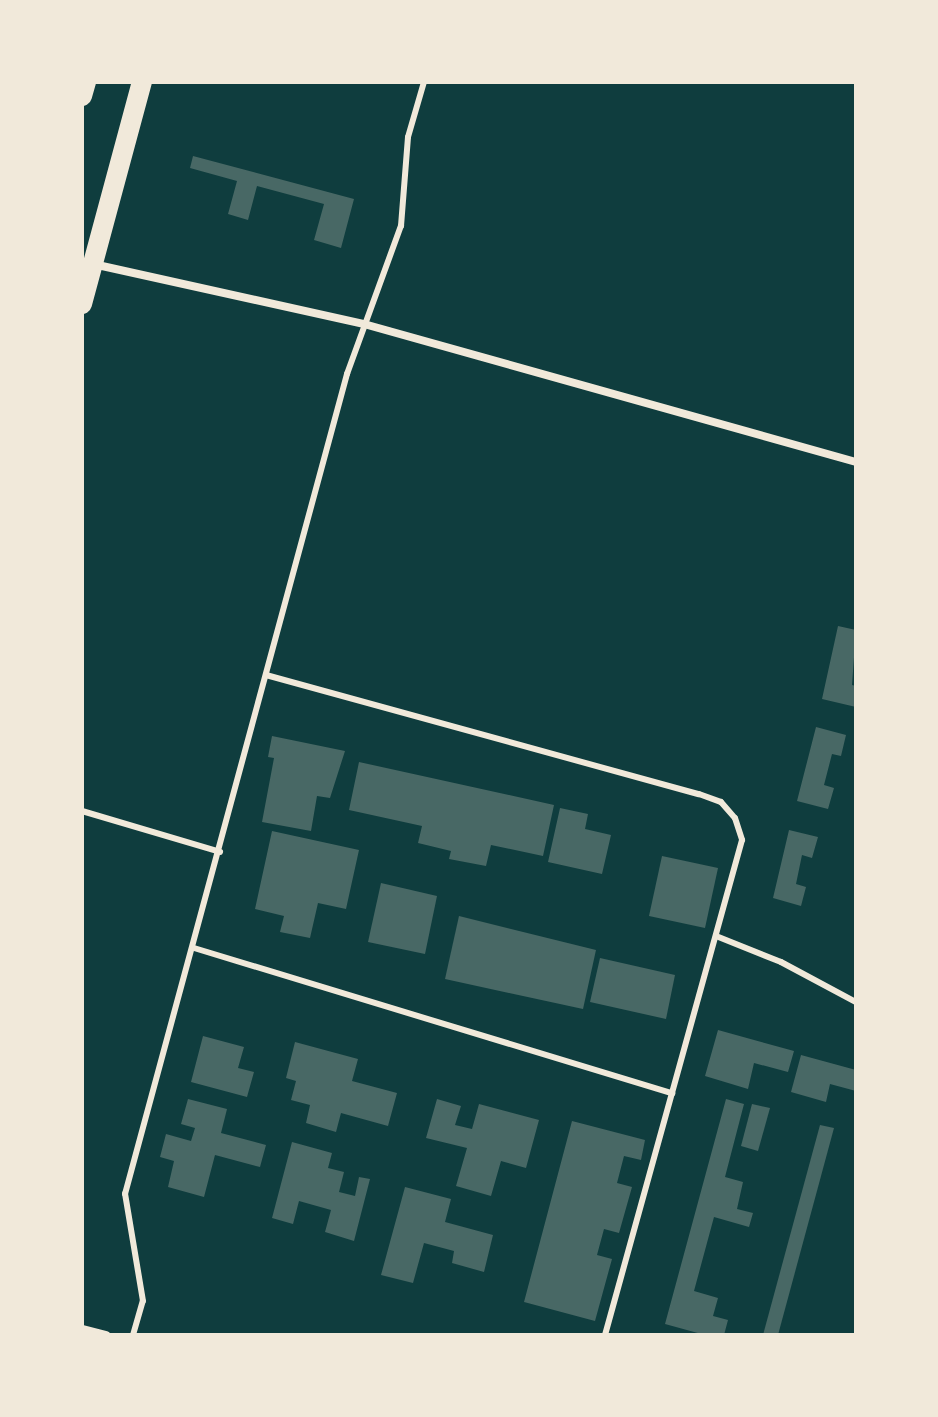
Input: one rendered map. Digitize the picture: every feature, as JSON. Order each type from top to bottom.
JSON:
[{"type":"main road","points":[[82,96],[86,82]]},
{"type":"main road","points":[[82,304],[141,82]]},
{"type":"street","points":[[92,264],[364,324],[856,462]]},
{"type":"street","points":[[82,1329],[106,1335]]},
{"type":"lane","points":[[133,1335],[143,1301],[125,1194],[364,324],[401,226],[408,137],[424,82]]},
{"type":"lane","points":[[266,675],[721,802],[735,818],[742,840],[605,1335]]},
{"type":"lane","points":[[82,811],[220,852]]},
{"type":"lane","points":[[716,936],[781,962],[856,1002]]},
{"type":"lane","points":[[194,948],[672,1093]]},
{"type":"building","points":[[193,156],[354,199],[341,248],[314,240],[324,204],[257,186],[248,220],[228,214],[237,181],[190,168]]},
{"type":"building","points":[[838,626],[856,630],[852,685],[856,686],[856,707],[822,699]]},
{"type":"building","points":[[816,727],[846,735],[841,756],[832,754],[824,785],[834,788],[828,809],[797,801]]},
{"type":"building","points":[[272,736],[345,751],[330,798],[317,796],[311,831],[262,822],[274,758],[268,757]]},
{"type":"building","points":[[359,762],[554,805],[543,856],[491,845],[486,866],[449,859],[451,851],[418,843],[422,826],[349,810]]},
{"type":"building","points":[[560,808],[588,814],[585,829],[611,835],[602,874],[548,862]]},
{"type":"building","points":[[789,830],[818,837],[812,858],[802,855],[796,884],[806,887],[801,906],[773,898]]},
{"type":"building","points":[[272,831],[359,850],[346,909],[318,903],[310,938],[280,932],[284,916],[255,909]]},
{"type":"building","points":[[662,856],[718,868],[705,928],[649,916]]},
{"type":"building","points":[[381,883],[437,896],[425,954],[368,942]]},
{"type":"building","points":[[459,916],[596,950],[583,1009],[445,979]]},
{"type":"building","points":[[600,958],[675,975],[666,1019],[590,1002]]},
{"type":"building","points":[[718,1030],[794,1051],[788,1072],[754,1063],[748,1089],[705,1076]]},
{"type":"building","points":[[203,1036],[244,1047],[238,1068],[254,1072],[247,1097],[191,1082]]},
{"type":"building","points":[[295,1042],[358,1059],[352,1081],[397,1093],[388,1126],[341,1113],[336,1132],[306,1123],[310,1105],[291,1100],[296,1081],[286,1078]]},
{"type":"building","points":[[801,1055],[856,1070],[856,1091],[830,1084],[826,1102],[791,1092]]},
{"type":"building","points":[[188,1099],[227,1109],[221,1133],[266,1145],[260,1167],[215,1155],[204,1197],[168,1187],[174,1161],[160,1157],[166,1134],[191,1141],[195,1128],[181,1124]]},
{"type":"building","points":[[437,1099],[461,1106],[455,1125],[472,1129],[479,1104],[539,1120],[526,1168],[501,1161],[491,1196],[456,1186],[467,1148],[426,1138]]},
{"type":"building","points":[[726,1099],[744,1104],[725,1177],[743,1182],[737,1209],[753,1213],[749,1227],[714,1217],[694,1291],[718,1298],[713,1316],[728,1320],[724,1335],[705,1335],[665,1324]]},
{"type":"building","points":[[752,1104],[770,1108],[758,1151],[741,1146]]},
{"type":"building","points":[[572,1121],[645,1140],[641,1160],[624,1156],[617,1183],[632,1187],[619,1233],[604,1229],[597,1255],[612,1259],[595,1321],[524,1302]]},
{"type":"building","points":[[820,1125],[834,1128],[778,1335],[763,1335]]},
{"type":"building","points":[[292,1142],[332,1153],[328,1168],[344,1172],[339,1192],[355,1196],[359,1177],[370,1179],[354,1241],[325,1232],[331,1210],[299,1201],[293,1224],[272,1218]]},
{"type":"building","points":[[405,1187],[451,1199],[445,1222],[493,1235],[484,1272],[452,1263],[454,1251],[424,1243],[413,1283],[381,1275]]}]
